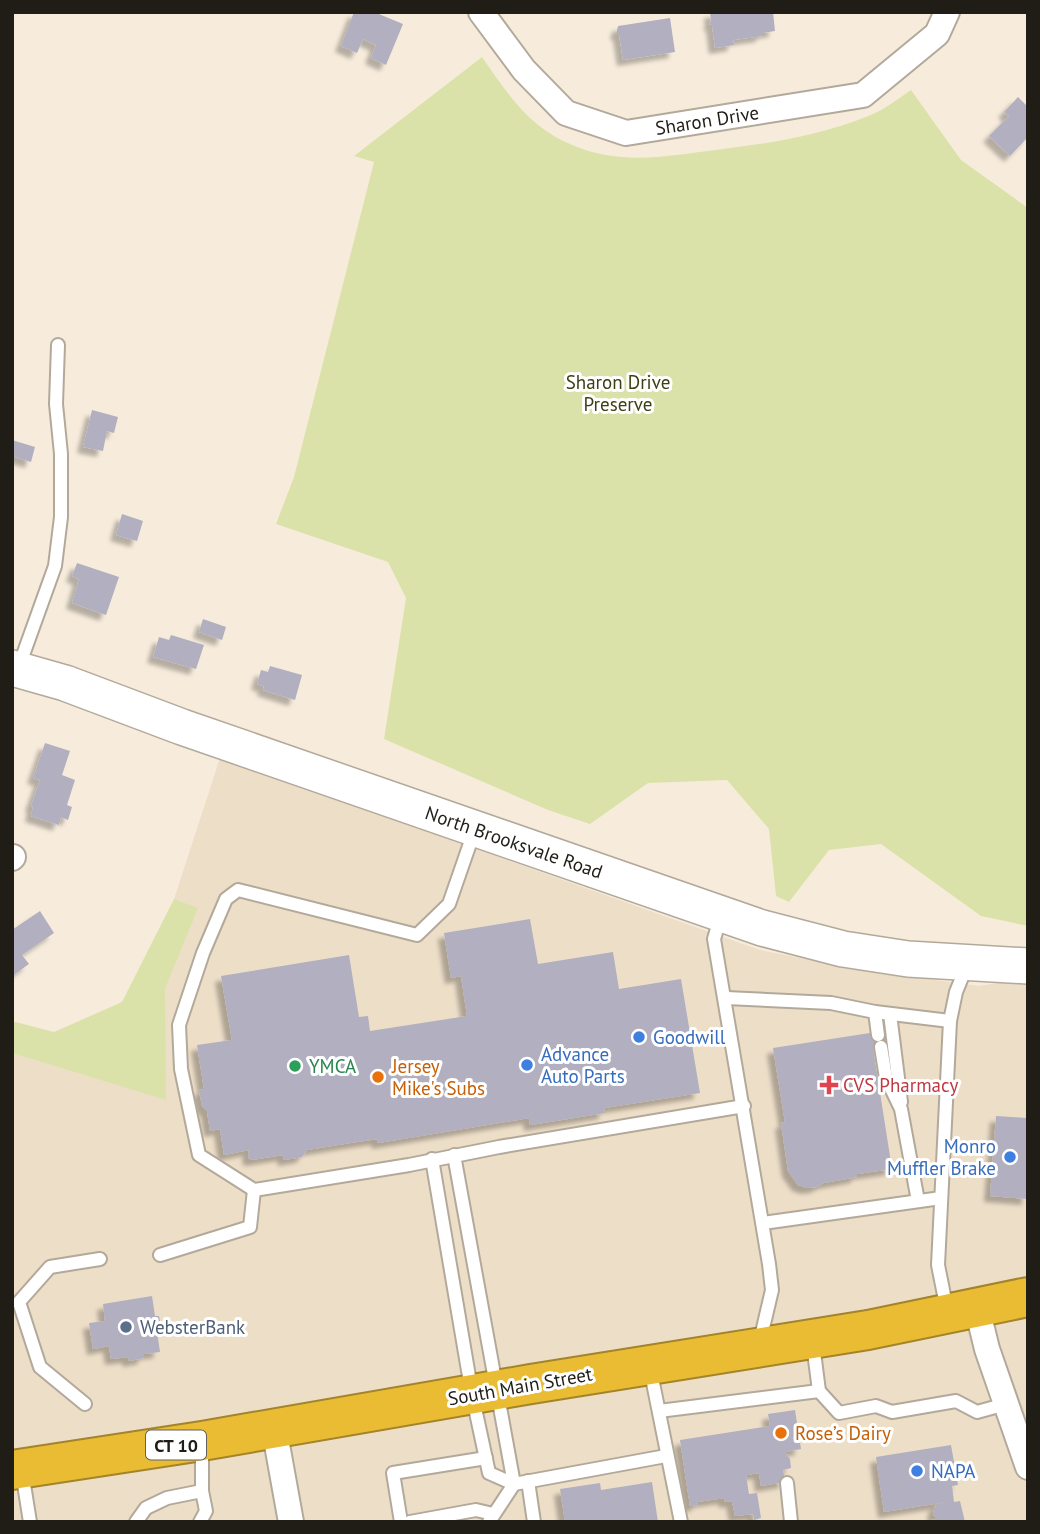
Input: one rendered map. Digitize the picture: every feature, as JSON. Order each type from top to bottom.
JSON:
[{"type":"highway","name":"South Main Street","points":[[17,1469],[202,1441],[650,1364],[813,1339],[1028,1297]]},
{"type":"main road","name":"North Brooksvale Road","points":[[15,668],[65,682],[181,727],[762,928],[843,949],[908,959],[1027,968]]},
{"type":"street","name":"Sharon Drive","points":[[481,12],[524,70],[566,113],[626,133],[863,95],[937,34],[947,12]]},
{"type":"street","points":[[963,1311],[987,1349],[1028,1466]]},
{"type":"street","points":[[274,1428],[291,1522]]},
{"type":"lane","points":[[15,668],[55,566],[61,517],[61,454],[56,404],[58,345]]},
{"type":"lane","points":[[476,828],[449,904],[417,934],[238,890],[226,900],[203,953],[180,1025],[181,1069],[199,1154],[254,1190],[744,1106]]},
{"type":"lane","points":[[721,915],[714,939],[744,1106],[772,1290],[758,1347]]},
{"type":"lane","points":[[963,1311],[938,1265],[950,1021],[956,992],[968,964]]},
{"type":"lane","points":[[726,998],[831,1003],[875,1012],[950,1021]]},
{"type":"lane","points":[[875,1012],[886,1078],[901,1109]]},
{"type":"lane","points":[[890,1014],[901,1109],[918,1201]]},
{"type":"lane","points":[[453,1155],[484,1392],[489,1473],[514,1484],[666,1456]]},
{"type":"lane","points":[[432,1159],[484,1392],[514,1484]]},
{"type":"lane","points":[[160,1255],[250,1227],[254,1190]]},
{"type":"lane","points":[[763,1223],[941,1198]]},
{"type":"lane","points":[[85,1405],[40,1367],[19,1302],[50,1266],[100,1259]]},
{"type":"lane","points":[[813,1339],[819,1391],[839,1413],[876,1406],[892,1412],[956,1401],[977,1412],[1006,1404]]},
{"type":"lane","points":[[650,1364],[681,1522]]},
{"type":"lane","points":[[659,1411],[819,1391]]},
{"type":"lane","points":[[200,1522],[206,1511],[202,1491],[202,1441]]},
{"type":"lane","points":[[401,1522],[393,1473],[486,1458]]},
{"type":"lane","points":[[17,1469],[30,1522]]},
{"type":"lane","points":[[528,1481],[534,1522]]},
{"type":"lane","points":[[787,1483],[791,1522]]},
{"type":"lane","points":[[410,1522],[476,1510],[491,1518],[514,1484]]},
{"type":"lane","points":[[136,1522],[145,1508],[167,1498],[202,1491]]},
{"type":"shaded area","points":[[220,758],[760,950],[864,970],[979,986],[1009,981],[1028,982],[1028,1522],[12,1522],[12,1053],[165,1099],[165,989],[197,908],[174,899]]},
{"type":"green space","name":"Sharon Drive Preserve","points":[[482,57],[522,110],[546,131],[577,147],[611,156],[646,158],[680,155],[810,134],[872,115],[911,90],[961,160],[1028,208],[1028,926],[981,916],[881,844],[829,850],[789,902],[776,896],[769,829],[727,780],[648,783],[590,824],[548,810],[384,739],[406,598],[388,562],[276,524],[294,477],[374,162],[354,156]]},
{"type":"green space","points":[[174,899],[198,908],[165,989],[166,1100],[12,1053],[12,1021],[54,1032],[122,1002]]},
{"type":"building","points":[[354,12],[374,12],[403,24],[386,65],[371,58],[376,45],[363,39],[357,53],[341,46]]},
{"type":"building","points":[[710,12],[773,12],[775,31],[762,33],[762,36],[733,40],[734,45],[715,48],[712,25],[709,24]]},
{"type":"building","points":[[670,18],[675,52],[623,60],[619,34],[616,34],[618,26]]},
{"type":"building","points":[[1018,97],[1028,107],[1028,137],[1010,156],[989,136],[1009,116],[1004,112]]},
{"type":"building","points":[[92,410],[118,417],[114,433],[107,431],[103,451],[83,447]]},
{"type":"building","points":[[12,440],[35,447],[31,462],[12,456]]},
{"type":"building","points":[[122,514],[143,521],[137,541],[116,535]]},
{"type":"building","points":[[77,563],[119,577],[106,615],[72,603],[79,579],[72,576]]},
{"type":"building","points":[[203,619],[226,627],[222,640],[199,632]]},
{"type":"building","points":[[171,635],[204,645],[196,669],[153,657],[159,637],[169,640]]},
{"type":"building","points":[[270,666],[302,675],[295,700],[263,690],[264,686],[257,684],[261,670],[268,672]]},
{"type":"building","points":[[45,743],[70,751],[62,775],[75,780],[67,805],[72,807],[68,820],[61,817],[59,825],[31,816],[31,806],[40,780],[33,778]]},
{"type":"building","points":[[40,911],[54,933],[22,955],[29,964],[12,976],[12,930]]},
{"type":"building","points":[[530,919],[538,964],[613,952],[619,989],[681,979],[700,1093],[604,1108],[605,1113],[530,1125],[529,1118],[378,1143],[377,1139],[350,1143],[307,1150],[302,1157],[284,1160],[283,1155],[252,1160],[248,1158],[249,1150],[224,1155],[220,1129],[210,1131],[207,1111],[202,1106],[199,1090],[204,1089],[197,1045],[232,1040],[221,976],[349,955],[359,1017],[368,1016],[370,1031],[467,1016],[461,976],[451,978],[444,933]]},
{"type":"building","name":"CVS Pharmacy","points":[[870,1033],[870,1036],[888,1034],[889,1046],[873,1048],[892,1169],[857,1174],[857,1177],[816,1187],[798,1185],[788,1171],[781,1123],[785,1122],[773,1048]]},
{"type":"building","name":"Monro Muffler Brake","points":[[996,1116],[1028,1118],[1028,1199],[990,1196]]},
{"type":"building","name":"WebsterBank","points":[[152,1296],[155,1316],[159,1316],[162,1331],[157,1332],[160,1352],[144,1354],[144,1358],[129,1361],[128,1357],[111,1359],[109,1346],[93,1349],[89,1323],[105,1321],[103,1304]]},
{"type":"building","points":[[795,1410],[801,1449],[785,1452],[790,1459],[791,1468],[783,1470],[785,1482],[761,1486],[759,1473],[746,1475],[749,1494],[757,1493],[761,1518],[754,1520],[753,1514],[735,1516],[732,1501],[725,1502],[724,1498],[697,1502],[698,1505],[690,1506],[680,1440],[770,1426],[768,1414]]},
{"type":"building","name":"NAPA","points":[[951,1445],[958,1485],[952,1486],[954,1502],[960,1501],[965,1522],[924,1522],[938,1518],[933,1515],[935,1505],[946,1502],[884,1512],[876,1457]]},
{"type":"building","points":[[652,1482],[658,1522],[565,1522],[560,1489],[600,1483],[601,1490]]},
{"type":"place","name":"Goodwill","points":[[639,1037]]},
{"type":"place","name":"Advance Auto Parts","points":[[527,1065]]},
{"type":"place","name":"YMCA","points":[[295,1066]]},
{"type":"place","name":"Jersey Mike's Subs","points":[[378,1077]]},
{"type":"place","name":"CVS Pharmacy","points":[[829,1085]]},
{"type":"place","name":"Monro Muffler Brake","points":[[1010,1157]]},
{"type":"place","name":"WebsterBank","points":[[126,1327]]},
{"type":"place","name":"Rose’s Dairy","points":[[781,1433]]},
{"type":"place","name":"NAPA","points":[[917,1471]]}]
